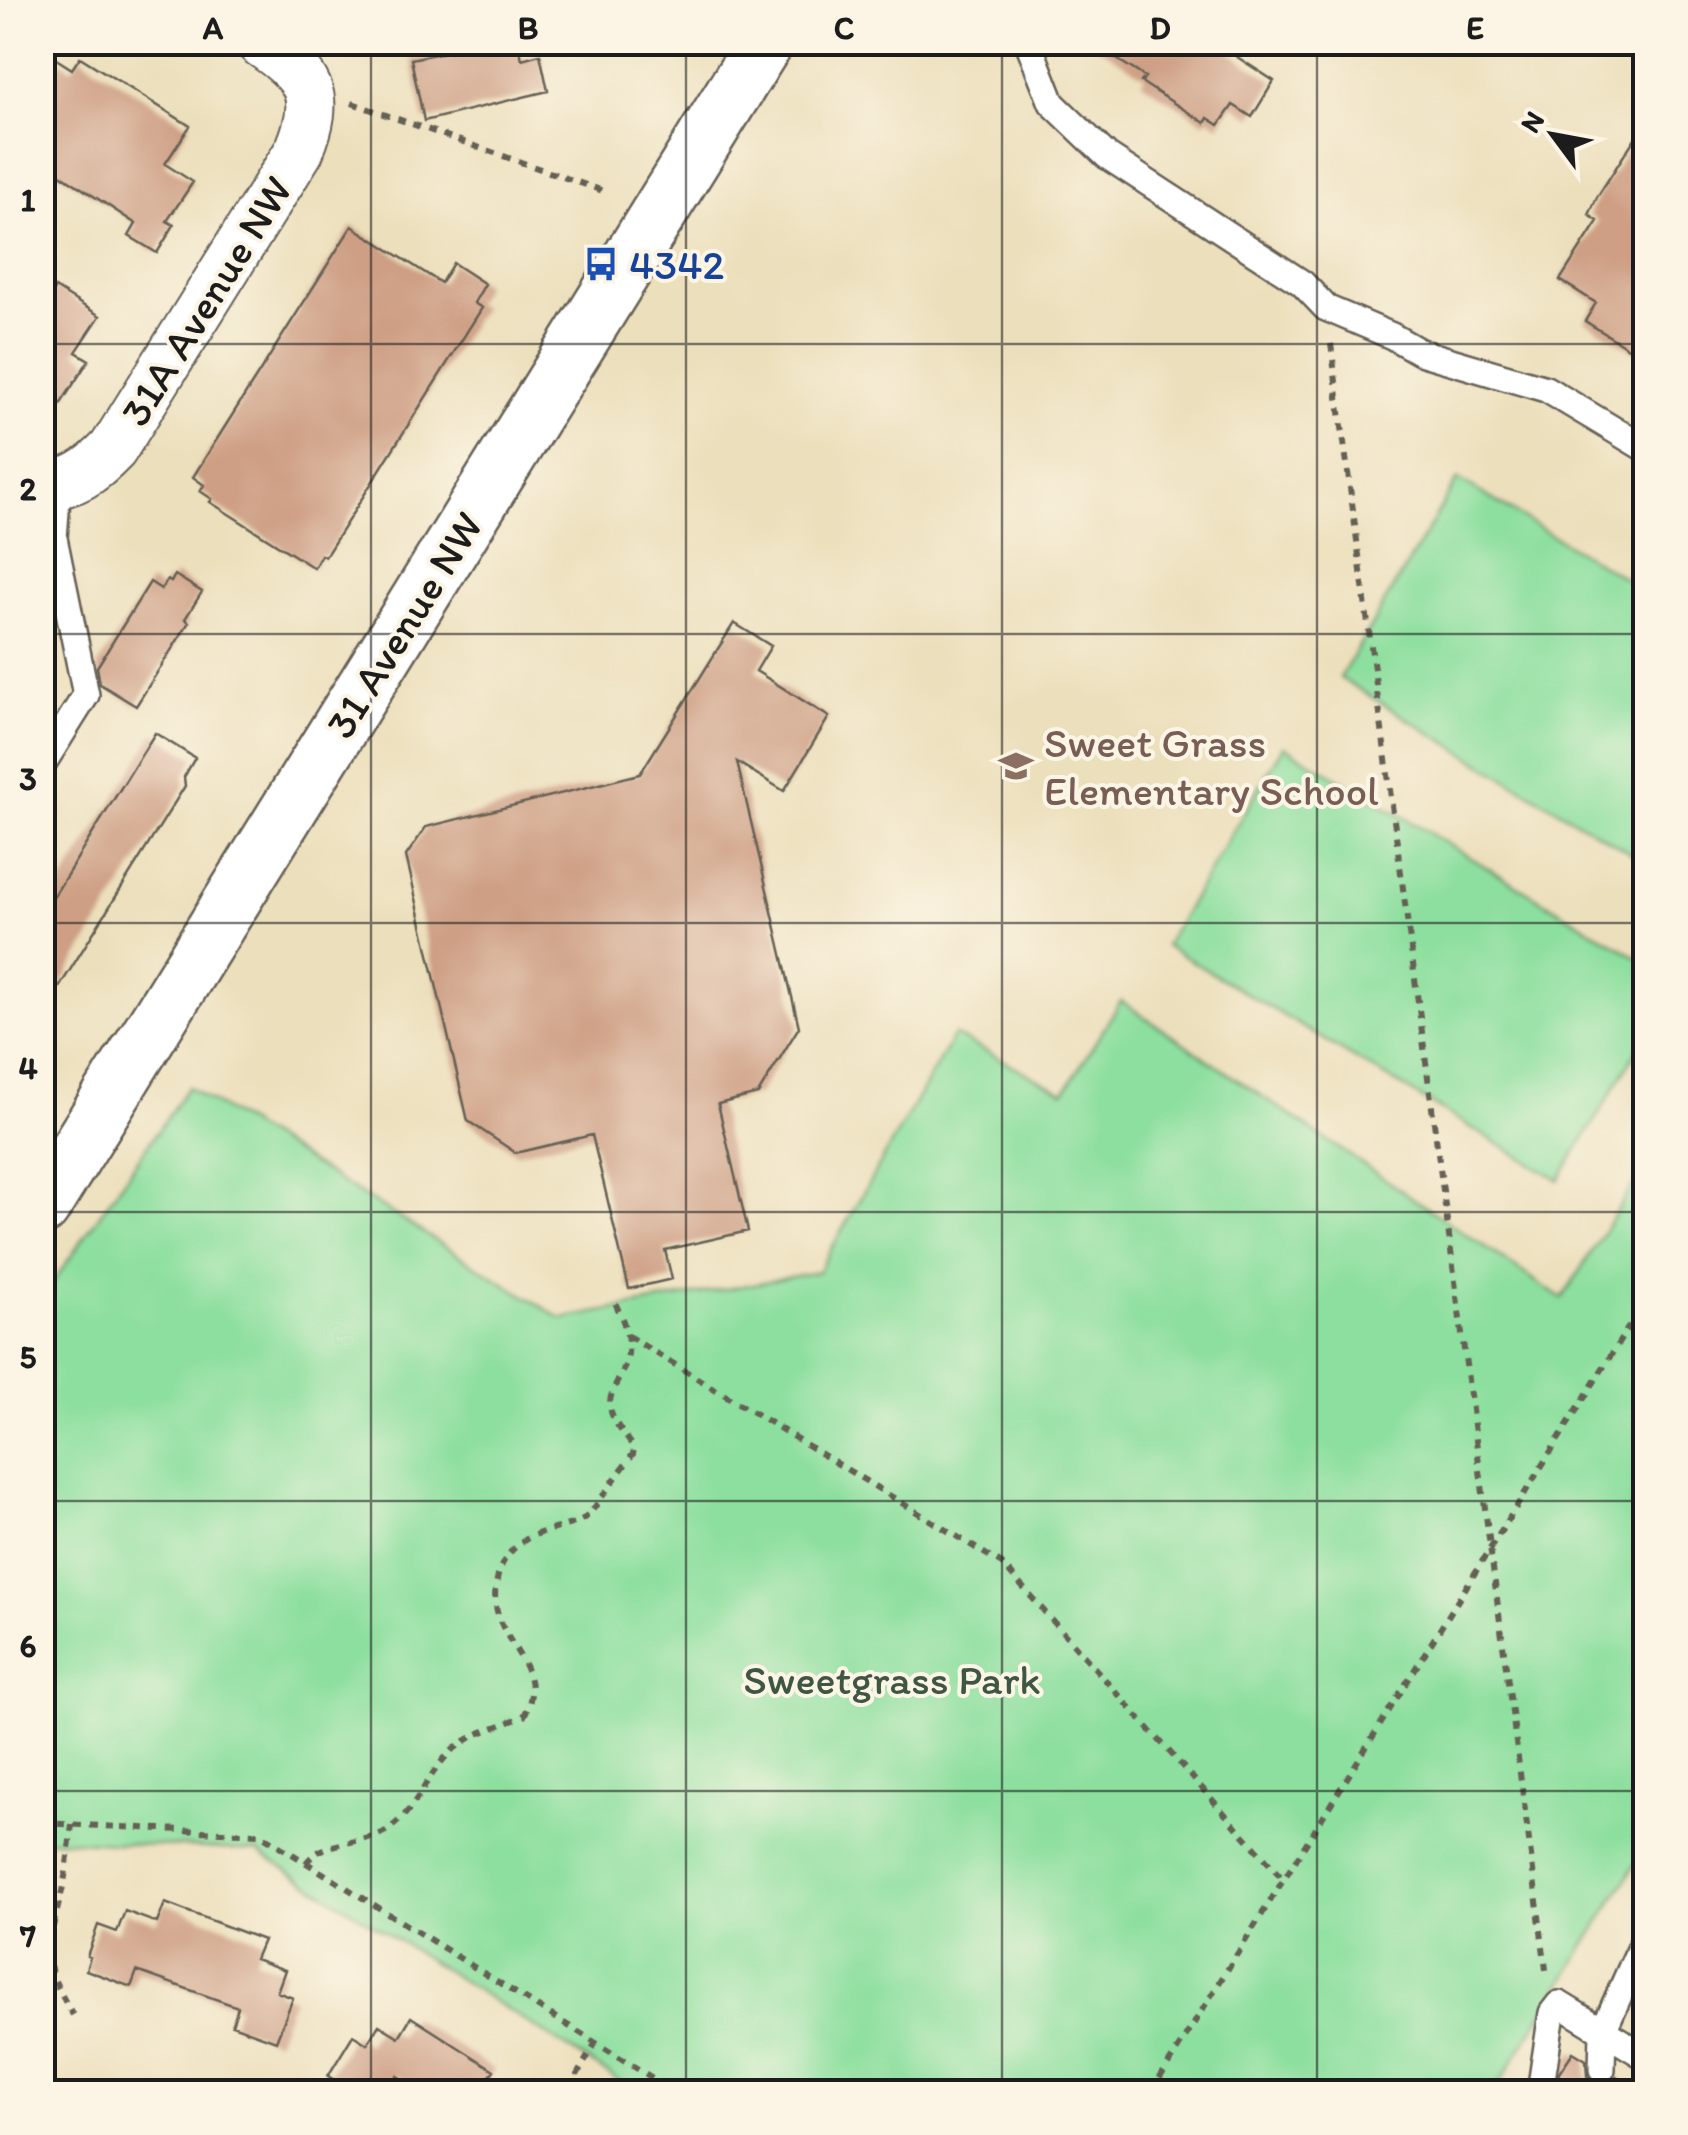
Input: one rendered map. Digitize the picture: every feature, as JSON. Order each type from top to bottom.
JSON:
[{"type":"street","points":[[260,42],[301,74],[311,89]]},
{"type":"street","name":"31 Avenue NW","points":[[42,1207],[766,42]]},
{"type":"street","name":"31A Avenue NW","points":[[50,484],[99,464],[126,431],[299,151],[308,129],[311,89]]},
{"type":"lane","points":[[1028,42],[1052,102],[1107,156],[1302,283],[1326,308],[1420,352],[1546,389],[1646,449]]},
{"type":"lane","points":[[42,766],[86,695],[54,538],[50,484]]},
{"type":"lane","points":[[1602,2069],[1603,2031],[1646,1935]]},
{"type":"lane","points":[[1541,2086],[1552,2013],[1560,2004],[1646,2057]]},
{"type":"path","points":[[311,89],[606,192]]},
{"type":"path","points":[[1326,308],[1552,2013]]},
{"type":"path","points":[[306,1863],[318,1849],[384,1832],[409,1811],[444,1759],[457,1747],[479,1731],[524,1716],[532,1694],[532,1680],[528,1666],[497,1619],[494,1605],[501,1564],[514,1548],[535,1534],[579,1522],[589,1515],[632,1454],[634,1448],[610,1409],[611,1397],[628,1358],[628,1336],[613,1298]]},
{"type":"path","points":[[1151,2092],[1646,1299]]},
{"type":"path","points":[[628,1336],[1002,1564],[1284,1879]]},
{"type":"path","points":[[42,1822],[257,1832],[675,2092]]},
{"type":"path","points":[[72,1824],[63,1891],[53,1917],[48,1955],[52,1978],[73,2014]]},
{"type":"path","points":[[575,2092],[577,2074],[596,2044]]},
{"type":"path","points":[[1466,2092],[1541,2086]]},
{"type":"green space","points":[[1458,479],[1645,591],[1645,862],[1340,678]]},
{"type":"green space","points":[[1284,746],[1645,962],[1645,1037],[1559,1180],[1165,945]]},
{"type":"green space","name":"Sweetgrass Park","points":[[1121,1001],[1562,1299],[1645,1166],[1645,1849],[1494,2092],[637,2092],[257,1851],[43,1839],[43,1297],[188,1087],[562,1319],[818,1272],[954,1035],[1064,1092]]},
{"type":"building","points":[[458,42],[518,42],[522,59],[540,54],[548,91],[424,121],[411,59],[460,49]]},
{"type":"building","points":[[1090,42],[1214,42],[1274,81],[1252,117],[1233,105],[1219,125],[1208,118],[1205,123],[1141,82],[1145,77]]},
{"type":"building","points":[[42,50],[72,69],[80,57],[190,126],[165,164],[193,182],[167,221],[174,225],[157,253],[129,236],[136,224],[42,162]]},
{"type":"building","points":[[1646,121],[1646,359],[1585,321],[1596,303],[1560,280],[1598,221],[1589,215],[1597,197]]},
{"type":"building","points":[[352,226],[441,283],[453,263],[485,284],[474,303],[482,308],[325,557],[321,555],[314,568],[210,502],[212,499],[200,491],[204,485],[193,477]]},
{"type":"building","points":[[55,288],[100,316],[76,352],[89,360],[42,433],[42,307]]},
{"type":"building","points":[[175,575],[202,592],[185,619],[189,622],[136,706],[100,684],[97,667],[150,582],[161,589]]},
{"type":"building","points":[[734,623],[771,646],[756,671],[829,717],[784,791],[737,762],[799,1027],[758,1094],[718,1104],[748,1231],[665,1250],[672,1279],[629,1289],[592,1135],[516,1153],[468,1121],[406,856],[426,827],[640,774]]},
{"type":"building","points":[[155,733],[195,758],[184,777],[185,786],[42,1015],[42,915]]},
{"type":"building","points":[[165,1903],[263,1940],[255,1959],[285,1970],[277,1992],[293,1998],[276,2041],[232,2025],[238,2007],[137,1971],[131,1987],[86,1970],[98,1925],[117,1932],[125,1911],[157,1923]]},
{"type":"building","points":[[411,2017],[494,2070],[479,2092],[423,2092],[397,2076],[387,2090],[369,2078],[360,2092],[354,2092],[328,2076],[353,2035],[367,2044],[379,2025],[399,2037]]},
{"type":"building","points":[[1573,2052],[1586,2060],[1587,2076],[1594,2083],[1609,2084],[1616,2077],[1642,2092],[1556,2092],[1559,2073]]},
{"type":"place","name":"4342","points":[[601,264]]},
{"type":"place","name":"Sweet Grass Elementary School","points":[[1016,766]]}]
